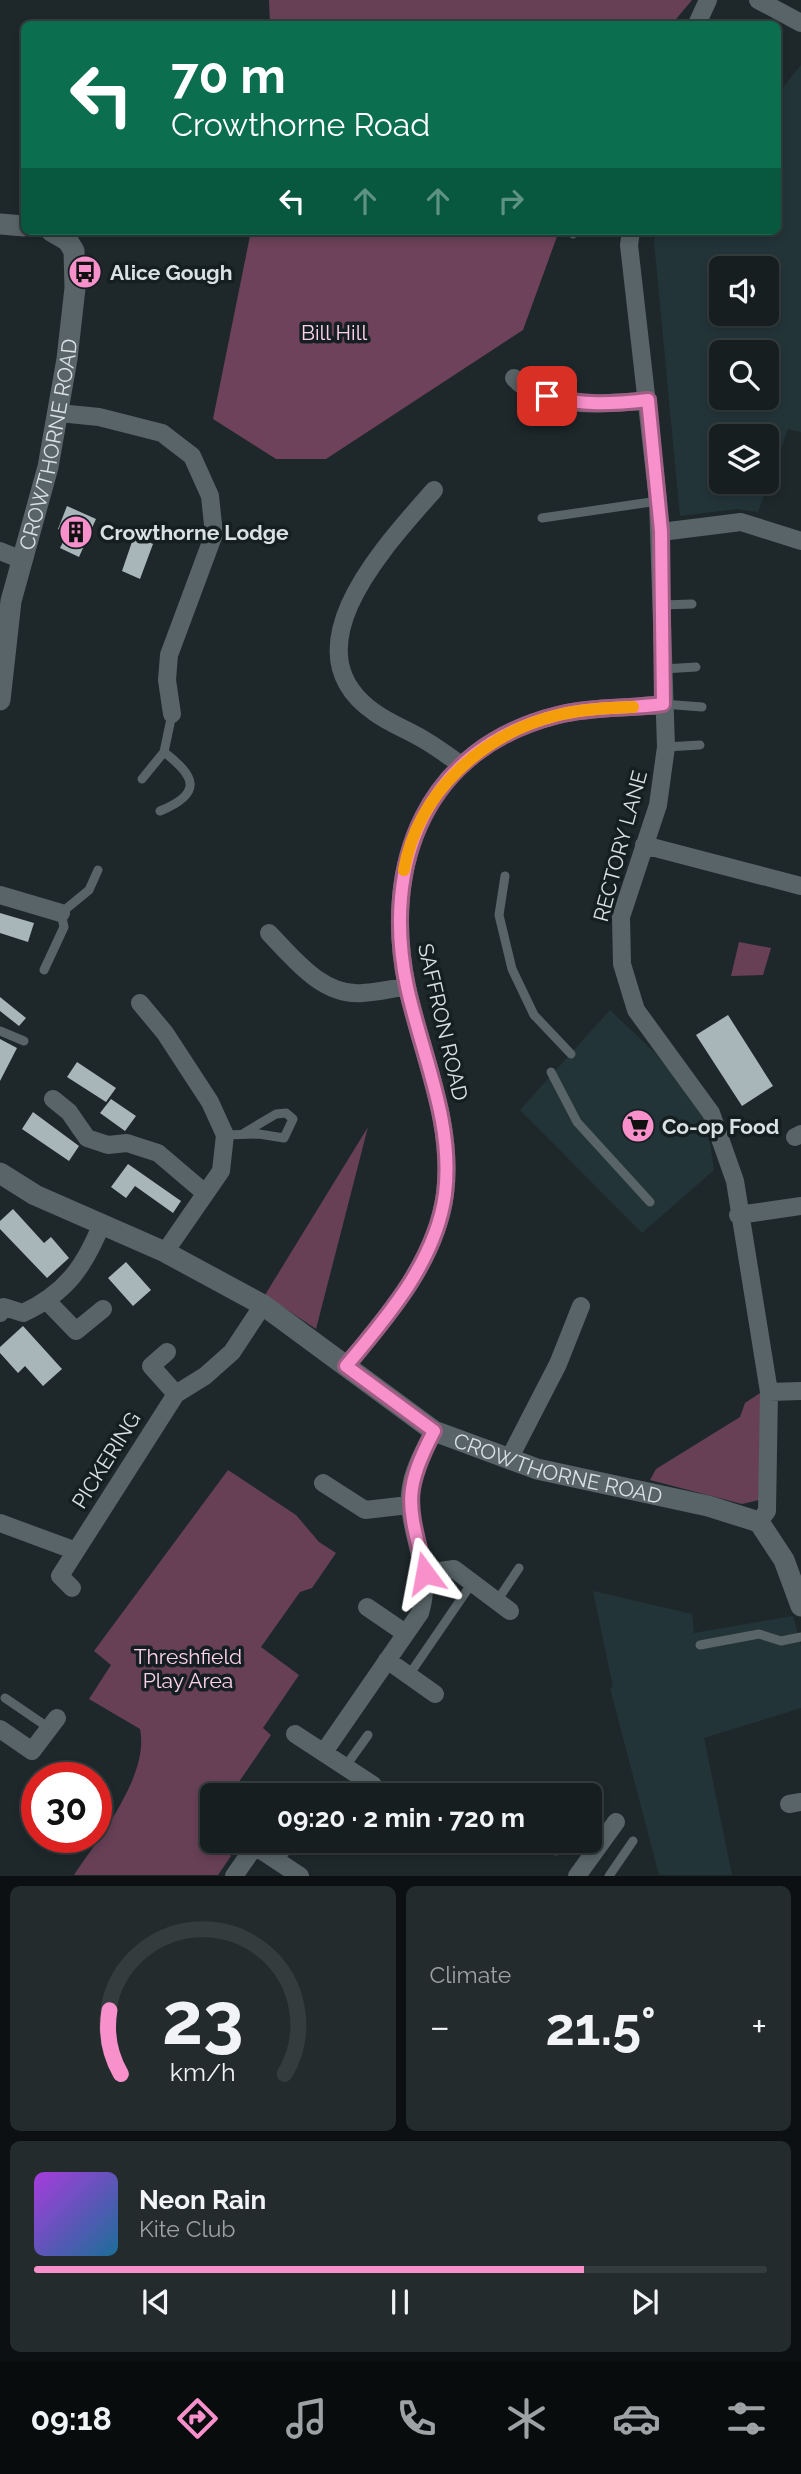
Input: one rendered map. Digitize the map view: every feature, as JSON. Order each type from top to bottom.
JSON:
[{"type":"street","points":[[698,21],[708,0]]},
{"type":"street","points":[[758,0],[801,23]]},
{"type":"street","points":[[0,224],[21,226]]},
{"type":"street","name":"CROWTHORNE ROAD","points":[[0,700],[11,601],[48,467],[59,413],[75,288],[74,251],[65,235]]},
{"type":"street","name":"RECTORY LANE","points":[[630,235],[629,245],[661,531],[662,669],[666,747],[663,786],[621,917],[621,950],[626,981],[636,1010],[712,1113],[735,1181],[738,1214],[757,1307],[769,1392],[767,1511],[758,1522]]},
{"type":"street","points":[[514,378],[524,389],[570,402],[604,405],[648,400]]},
{"type":"street","points":[[59,413],[99,417],[162,433],[192,456],[210,496],[214,534],[169,655],[167,680],[172,714]]},
{"type":"street","points":[[434,490],[369,570],[344,615],[338,642],[342,670],[365,704],[461,765]]},
{"type":"street","points":[[661,531],[741,522],[801,541]]},
{"type":"street","points":[[0,551],[22,560]]},
{"type":"street","name":"SAFFRON ROAD","points":[[346,1366],[391,1312],[419,1265],[434,1235],[444,1198],[447,1141],[407,986],[398,905],[408,847],[434,797],[461,765],[512,733],[558,715],[663,704]]},
{"type":"street","points":[[644,845],[800,883]]},
{"type":"street","points":[[0,895],[61,913]]},
{"type":"street","points":[[269,933],[304,971],[331,987],[360,994],[407,986]]},
{"type":"street","points":[[151,1007],[210,1102],[225,1135],[221,1171],[165,1252]]},
{"type":"street","points":[[53,1098],[69,1112],[87,1138],[108,1145],[127,1143],[158,1153],[205,1193]]},
{"type":"street","name":"CROWTHORNE ROAD","points":[[0,1172],[35,1195],[165,1252],[263,1305],[434,1431],[509,1459],[611,1488],[708,1506],[758,1522]]},
{"type":"street","points":[[738,1214],[801,1206]]},
{"type":"street","points":[[1,1307],[23,1313],[48,1302],[82,1267],[102,1223]]},
{"type":"street","points":[[48,1302],[76,1332],[103,1309]]},
{"type":"street","name":"PICKERING","points":[[72,1588],[60,1576],[176,1394],[205,1376],[232,1352],[263,1305]]},
{"type":"street","points":[[509,1459],[558,1364],[581,1306]]},
{"type":"street","points":[[167,1352],[151,1366],[176,1394]]},
{"type":"street","points":[[769,1392],[801,1391]]},
{"type":"street","points":[[324,1752],[420,1613],[426,1595],[425,1573],[410,1505],[413,1475],[434,1431]]},
{"type":"street","points":[[323,1483],[365,1510],[410,1505]]},
{"type":"street","points":[[0,1522],[76,1551]]},
{"type":"street","points":[[758,1522],[785,1560],[801,1606]]},
{"type":"street","points":[[425,1573],[454,1569],[503,1606]]},
{"type":"street","points":[[367,1607],[405,1633]]},
{"type":"street","points":[[387,1660],[435,1694]]},
{"type":"street","points":[[0,1730],[32,1751],[53,1723]]},
{"type":"street","points":[[295,1734],[370,1783]]},
{"type":"street","points":[[602,1831],[615,1822]]},
{"type":"street","points":[[234,1875],[255,1846],[300,1875]]},
{"type":"street","points":[[578,1875],[588,1853]]},
{"type":"lane","points":[[542,519],[658,501]]},
{"type":"lane","points":[[663,605],[692,604]]},
{"type":"lane","points":[[662,669],[696,667]]},
{"type":"lane","points":[[663,704],[702,707]]},
{"type":"lane","points":[[142,779],[164,752],[172,714]]},
{"type":"lane","points":[[666,747],[700,745]]},
{"type":"lane","points":[[160,810],[175,804],[188,794],[192,785],[191,777],[183,767],[164,752]]},
{"type":"lane","points":[[44,970],[64,927],[61,913],[89,890],[98,870]]},
{"type":"lane","points":[[505,876],[499,915],[512,969],[534,1015],[571,1054]]},
{"type":"lane","points":[[0,1031],[24,1041]]},
{"type":"lane","points":[[551,1072],[576,1122],[650,1202]]},
{"type":"lane","points":[[225,1135],[244,1133],[284,1138],[293,1119],[286,1113],[276,1114],[244,1133]]},
{"type":"lane","points":[[503,1606],[519,1568]]},
{"type":"lane","points":[[409,1675],[472,1583]]},
{"type":"lane","points":[[700,1645],[759,1634],[781,1640],[801,1637]]},
{"type":"lane","points":[[5,1698],[53,1723]]},
{"type":"lane","points":[[345,1767],[368,1735]]},
{"type":"lane","points":[[609,1875],[633,1841]]},
{"type":"lane","points":[[279,1861],[285,1853]]},
{"type":"shaded area","points":[[801,65],[801,432],[788,429],[779,454],[779,424],[709,424],[709,494],[765,494],[758,512],[737,509],[680,516],[654,241],[656,235],[781,235],[781,90]]},
{"type":"shaded area","points":[[610,1010],[656,1054],[706,1115],[714,1170],[642,1233],[520,1110]]},
{"type":"shaded area","points":[[593,1591],[692,1614],[694,1633],[793,1616],[801,1646],[801,1708],[704,1738],[732,1875],[659,1875],[610,1688],[613,1687]]},
{"type":"green space","points":[[269,0],[692,0],[674,21],[270,21]]},
{"type":"green space","name":"Bill Hill","points":[[250,235],[558,235],[523,330],[326,459],[276,459],[213,419]]},
{"type":"green space","points":[[739,942],[771,948],[763,975],[731,976]]},
{"type":"green space","points":[[368,1127],[316,1329],[265,1295]]},
{"type":"green space","points":[[763,1391],[759,1500],[742,1504],[650,1480],[656,1469],[740,1417],[745,1403]]},
{"type":"green space","name":"Threshfield Play Area","points":[[228,1470],[296,1515],[319,1542],[336,1553],[312,1588],[300,1592],[261,1647],[299,1675],[263,1728],[271,1735],[238,1783],[200,1783],[200,1853],[228,1853],[231,1856],[218,1875],[74,1875],[89,1853],[112,1853],[112,1819],[130,1786],[141,1747],[140,1729],[89,1699],[111,1665],[94,1651]]},
{"type":"building","name":"Crowthorne Lodge","points":[[67,506],[96,519],[79,557],[60,548],[67,534],[58,529]]},
{"type":"building","name":"Crowthorne Lodge","points":[[134,536],[153,544],[140,579],[122,571]]},
{"type":"building","points":[[0,913],[34,923],[28,942],[0,933]]},
{"type":"building","points":[[0,997],[26,1018],[19,1026],[0,1011]]},
{"type":"building","points":[[728,1015],[773,1086],[742,1106],[696,1035]]},
{"type":"building","points":[[0,1039],[17,1048],[0,1081]]},
{"type":"building","points":[[77,1062],[116,1088],[106,1102],[67,1077]]},
{"type":"building","points":[[111,1099],[136,1116],[125,1131],[100,1113]]},
{"type":"building","points":[[33,1112],[79,1146],[69,1161],[22,1129]]},
{"type":"building","points":[[128,1164],[181,1201],[173,1213],[135,1186],[126,1198],[111,1187]]},
{"type":"building","points":[[13,1209],[44,1243],[51,1237],[69,1258],[47,1278],[0,1229],[0,1221]]},
{"type":"building","points":[[126,1262],[151,1290],[133,1306],[108,1278]]},
{"type":"building","points":[[23,1326],[62,1369],[43,1386],[25,1366],[18,1373],[0,1353],[0,1347]]},
{"type":"slow traffic","points":[[404,870],[408,847],[434,797],[461,765],[482,750],[512,733],[558,715],[633,707]]},
{"type":"place","name":"Alice Gough","points":[[85,272]]},
{"type":"place","name":"Crowthorne Lodge","points":[[76,532]]},
{"type":"place","name":"Co-op Food","points":[[638,1126]]},
{"type":"route","points":[[425,1573],[410,1505],[413,1475],[434,1431],[346,1366],[391,1312],[419,1265],[434,1235],[447,1174],[447,1141],[407,986],[401,943],[398,905],[408,847],[434,797],[461,765],[512,733],[537,722],[577,711],[663,704],[661,531],[648,400],[604,405],[570,402],[547,396]]}]
